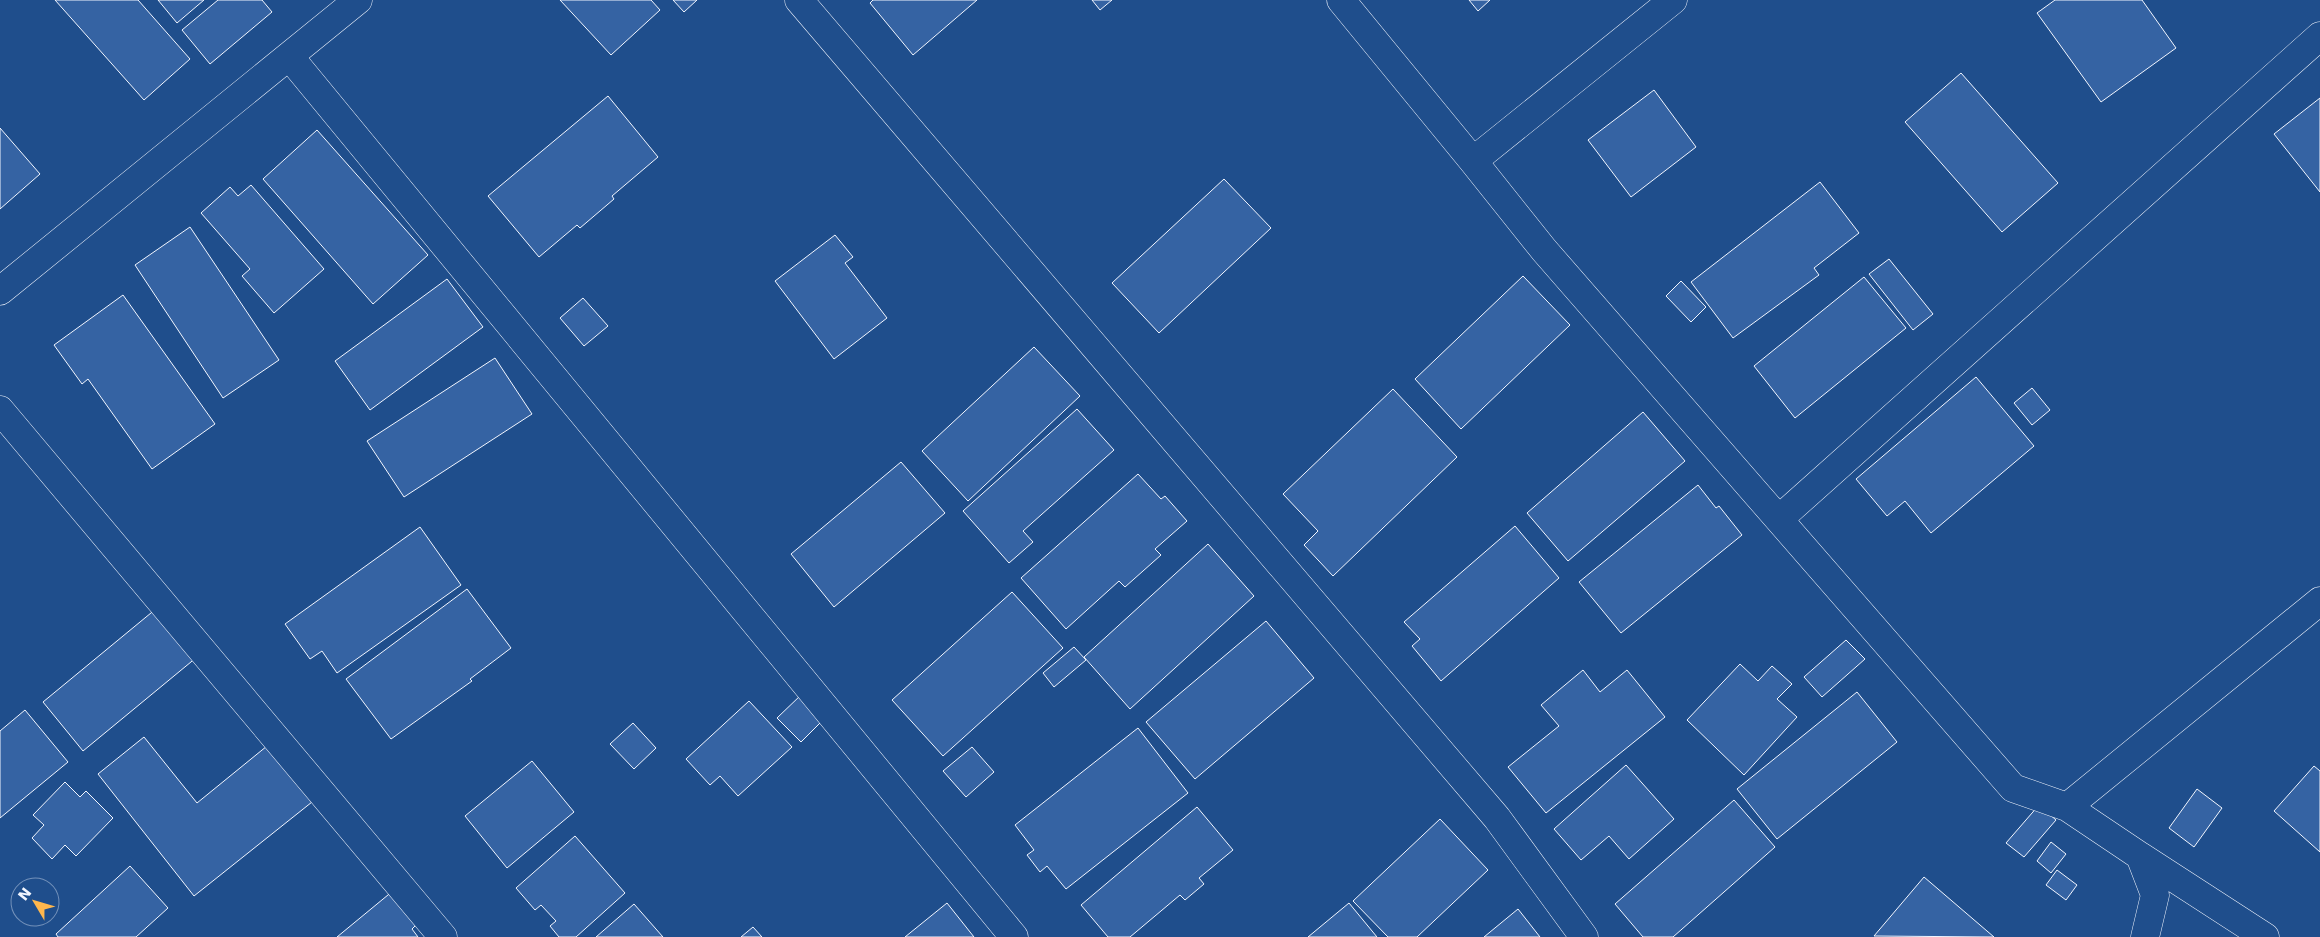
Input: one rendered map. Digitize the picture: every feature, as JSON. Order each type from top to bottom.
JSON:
[{"type":"street","points":[[0,292],[358,0]]},
{"type":"street","points":[[799,0],[1497,818],[1584,937]]},
{"type":"street","points":[[1341,0],[1544,250],[2013,788],[2067,807],[2265,937]]},
{"type":"street","points":[[1473,161],[1673,0]]},
{"type":"street","points":[[1779,519],[2320,36]]},
{"type":"street","points":[[289,56],[1014,937]]},
{"type":"street","points":[[0,410],[443,937]]},
{"type":"street","points":[[2067,807],[2320,600]]},
{"type":"street","points":[[2140,856],[2155,895],[2145,937]]},
{"type":"building","points":[[55,0],[138,0],[190,59],[144,100]]},
{"type":"building","points":[[158,0],[204,0],[177,23]]},
{"type":"building","points":[[218,0],[262,0],[272,12],[210,64],[182,30]]},
{"type":"building","points":[[560,0],[651,0],[660,10],[611,55]]},
{"type":"building","points":[[673,0],[697,0],[684,12]]},
{"type":"building","points":[[873,0],[977,0],[913,55],[870,3]]},
{"type":"building","points":[[1092,0],[1112,0],[1100,10]]},
{"type":"building","points":[[1469,0],[1490,0],[1478,11]]},
{"type":"building","points":[[2055,0],[2142,0],[2176,48],[2101,102],[2037,13]]},
{"type":"building","points":[[1961,73],[2058,183],[2002,232],[1905,122]]},
{"type":"building","points":[[1654,90],[1696,147],[1631,197],[1588,140]]},
{"type":"building","points":[[608,96],[658,157],[612,196],[614,199],[580,228],[577,225],[539,257],[488,196]]},
{"type":"building","points":[[2320,98],[2320,192],[2274,134]]},
{"type":"building","points":[[0,128],[40,174],[0,209]]},
{"type":"building","points":[[317,130],[428,255],[373,304],[263,179]]},
{"type":"building","points":[[1224,179],[1271,228],[1159,333],[1112,283]]},
{"type":"building","points":[[1820,182],[1859,233],[1814,268],[1819,275],[1733,338],[1691,282]]},
{"type":"building","points":[[251,185],[324,269],[274,313],[242,276],[250,269],[201,213],[230,187],[238,196]]},
{"type":"building","points":[[190,227],[279,360],[223,398],[135,265]]},
{"type":"building","points":[[835,235],[853,257],[845,263],[887,318],[834,359],[775,281]]},
{"type":"building","points":[[1889,259],[1933,314],[1913,330],[1869,274]]},
{"type":"building","points":[[1523,276],[1570,325],[1461,429],[1415,379]]},
{"type":"building","points":[[1864,277],[1906,328],[1795,418],[1754,366]]},
{"type":"building","points":[[447,279],[483,327],[370,410],[335,361]]},
{"type":"building","points":[[1681,281],[1706,307],[1691,322],[1666,296]]},
{"type":"building","points":[[123,295],[215,424],[152,469],[88,379],[82,384],[54,345]]},
{"type":"building","points":[[583,298],[608,326],[584,346],[560,318]]},
{"type":"building","points":[[1034,347],[1080,396],[968,501],[922,451]]},
{"type":"building","points":[[495,358],[532,414],[404,497],[367,441]]},
{"type":"building","points":[[1976,377],[2034,446],[1931,533],[1905,501],[1887,516],[1856,479]]},
{"type":"building","points":[[2032,388],[2050,410],[2032,425],[2014,403]]},
{"type":"building","points":[[1393,389],[1457,457],[1333,576],[1304,545],[1318,531],[1283,494]]},
{"type":"building","points":[[1077,409],[1114,450],[1023,531],[1033,542],[1009,563],[963,511]]},
{"type":"building","points":[[1643,412],[1685,461],[1568,561],[1527,513]]},
{"type":"building","points":[[901,462],[945,513],[834,607],[791,554]]},
{"type":"building","points":[[1138,474],[1161,499],[1165,496],[1187,521],[1155,549],[1161,555],[1125,587],[1119,581],[1066,629],[1021,578]]},
{"type":"building","points":[[1698,485],[1716,508],[1719,506],[1742,535],[1621,633],[1579,582]]},
{"type":"building","points":[[1515,526],[1559,578],[1441,681],[1412,646],[1420,639],[1404,622]]},
{"type":"building","points":[[420,527],[461,585],[337,673],[322,651],[310,659],[285,624]]},
{"type":"building","points":[[1208,544],[1254,596],[1130,709],[1084,657]]},
{"type":"building","points":[[467,589],[511,648],[470,679],[472,681],[391,739],[346,679]]},
{"type":"building","points":[[1012,592],[1063,648],[943,756],[892,700]]},
{"type":"building","points":[[157,608],[197,657],[83,751],[43,702]]},
{"type":"building","points":[[1266,621],[1314,678],[1195,779],[1146,722]]},
{"type":"building","points":[[1846,640],[1865,659],[1822,697],[1804,677]]},
{"type":"building","points":[[1074,647],[1086,660],[1054,687],[1043,673]]},
{"type":"building","points":[[1740,664],[1758,681],[1772,666],[1792,684],[1777,699],[1797,717],[1744,775],[1687,720]]},
{"type":"building","points":[[1583,670],[1600,692],[1627,670],[1665,717],[1546,813],[1508,767],[1559,726],[1541,705]]},
{"type":"building","points":[[1857,692],[1897,742],[1777,839],[1737,789]]},
{"type":"building","points":[[802,694],[825,718],[801,742],[777,718]]},
{"type":"building","points":[[749,701],[792,747],[738,796],[720,776],[710,785],[686,759]]},
{"type":"building","points":[[25,710],[68,762],[0,818],[0,731]]},
{"type":"building","points":[[633,723],[656,748],[634,769],[610,744]]},
{"type":"building","points":[[1138,728],[1188,793],[1066,889],[1047,866],[1040,872],[1027,855],[1034,850],[1015,825]]},
{"type":"building","points":[[144,737],[197,803],[267,746],[312,802],[194,896],[98,774]]},
{"type":"building","points":[[972,747],[994,772],[966,797],[943,771]]},
{"type":"building","points":[[532,761],[574,812],[507,868],[465,816]]},
{"type":"building","points":[[1626,765],[1674,819],[1629,859],[1609,836],[1581,860],[1554,829]]},
{"type":"building","points":[[2314,766],[2320,771],[2320,852],[2274,811]]},
{"type":"building","points":[[65,782],[80,797],[86,791],[113,818],[76,856],[65,845],[52,859],[32,838],[44,825],[33,815]]},
{"type":"building","points":[[2197,789],[2222,808],[2194,847],[2169,828]]},
{"type":"building","points":[[1734,800],[1775,847],[1673,937],[1643,937],[1615,904]]},
{"type":"building","points":[[2039,805],[2056,820],[2024,857],[2006,843]]},
{"type":"building","points":[[1197,807],[1233,850],[1199,878],[1204,884],[1185,900],[1180,895],[1130,937],[1108,937],[1081,905]]},
{"type":"building","points":[[1440,819],[1488,870],[1417,937],[1388,937],[1353,901]]},
{"type":"building","points":[[575,836],[625,893],[576,937],[559,937],[550,926],[556,921],[541,905],[535,910],[516,888]]},
{"type":"building","points":[[2051,842],[2066,854],[2051,873],[2037,861]]},
{"type":"building","points":[[130,866],[168,908],[136,937],[58,937],[56,934]]},
{"type":"building","points":[[2057,870],[2077,885],[2066,900],[2046,885]]},
{"type":"building","points":[[1924,877],[1994,937],[1874,936]]},
{"type":"building","points":[[394,890],[419,922],[412,929],[418,937],[337,937]]},
{"type":"building","points":[[947,903],[974,937],[905,937]]},
{"type":"building","points":[[1349,903],[1377,937],[1308,937]]},
{"type":"building","points":[[634,904],[663,937],[596,937]]},
{"type":"building","points":[[1518,909],[1540,937],[1484,937]]},
{"type":"building","points":[[753,927],[762,937],[741,937]]}]
